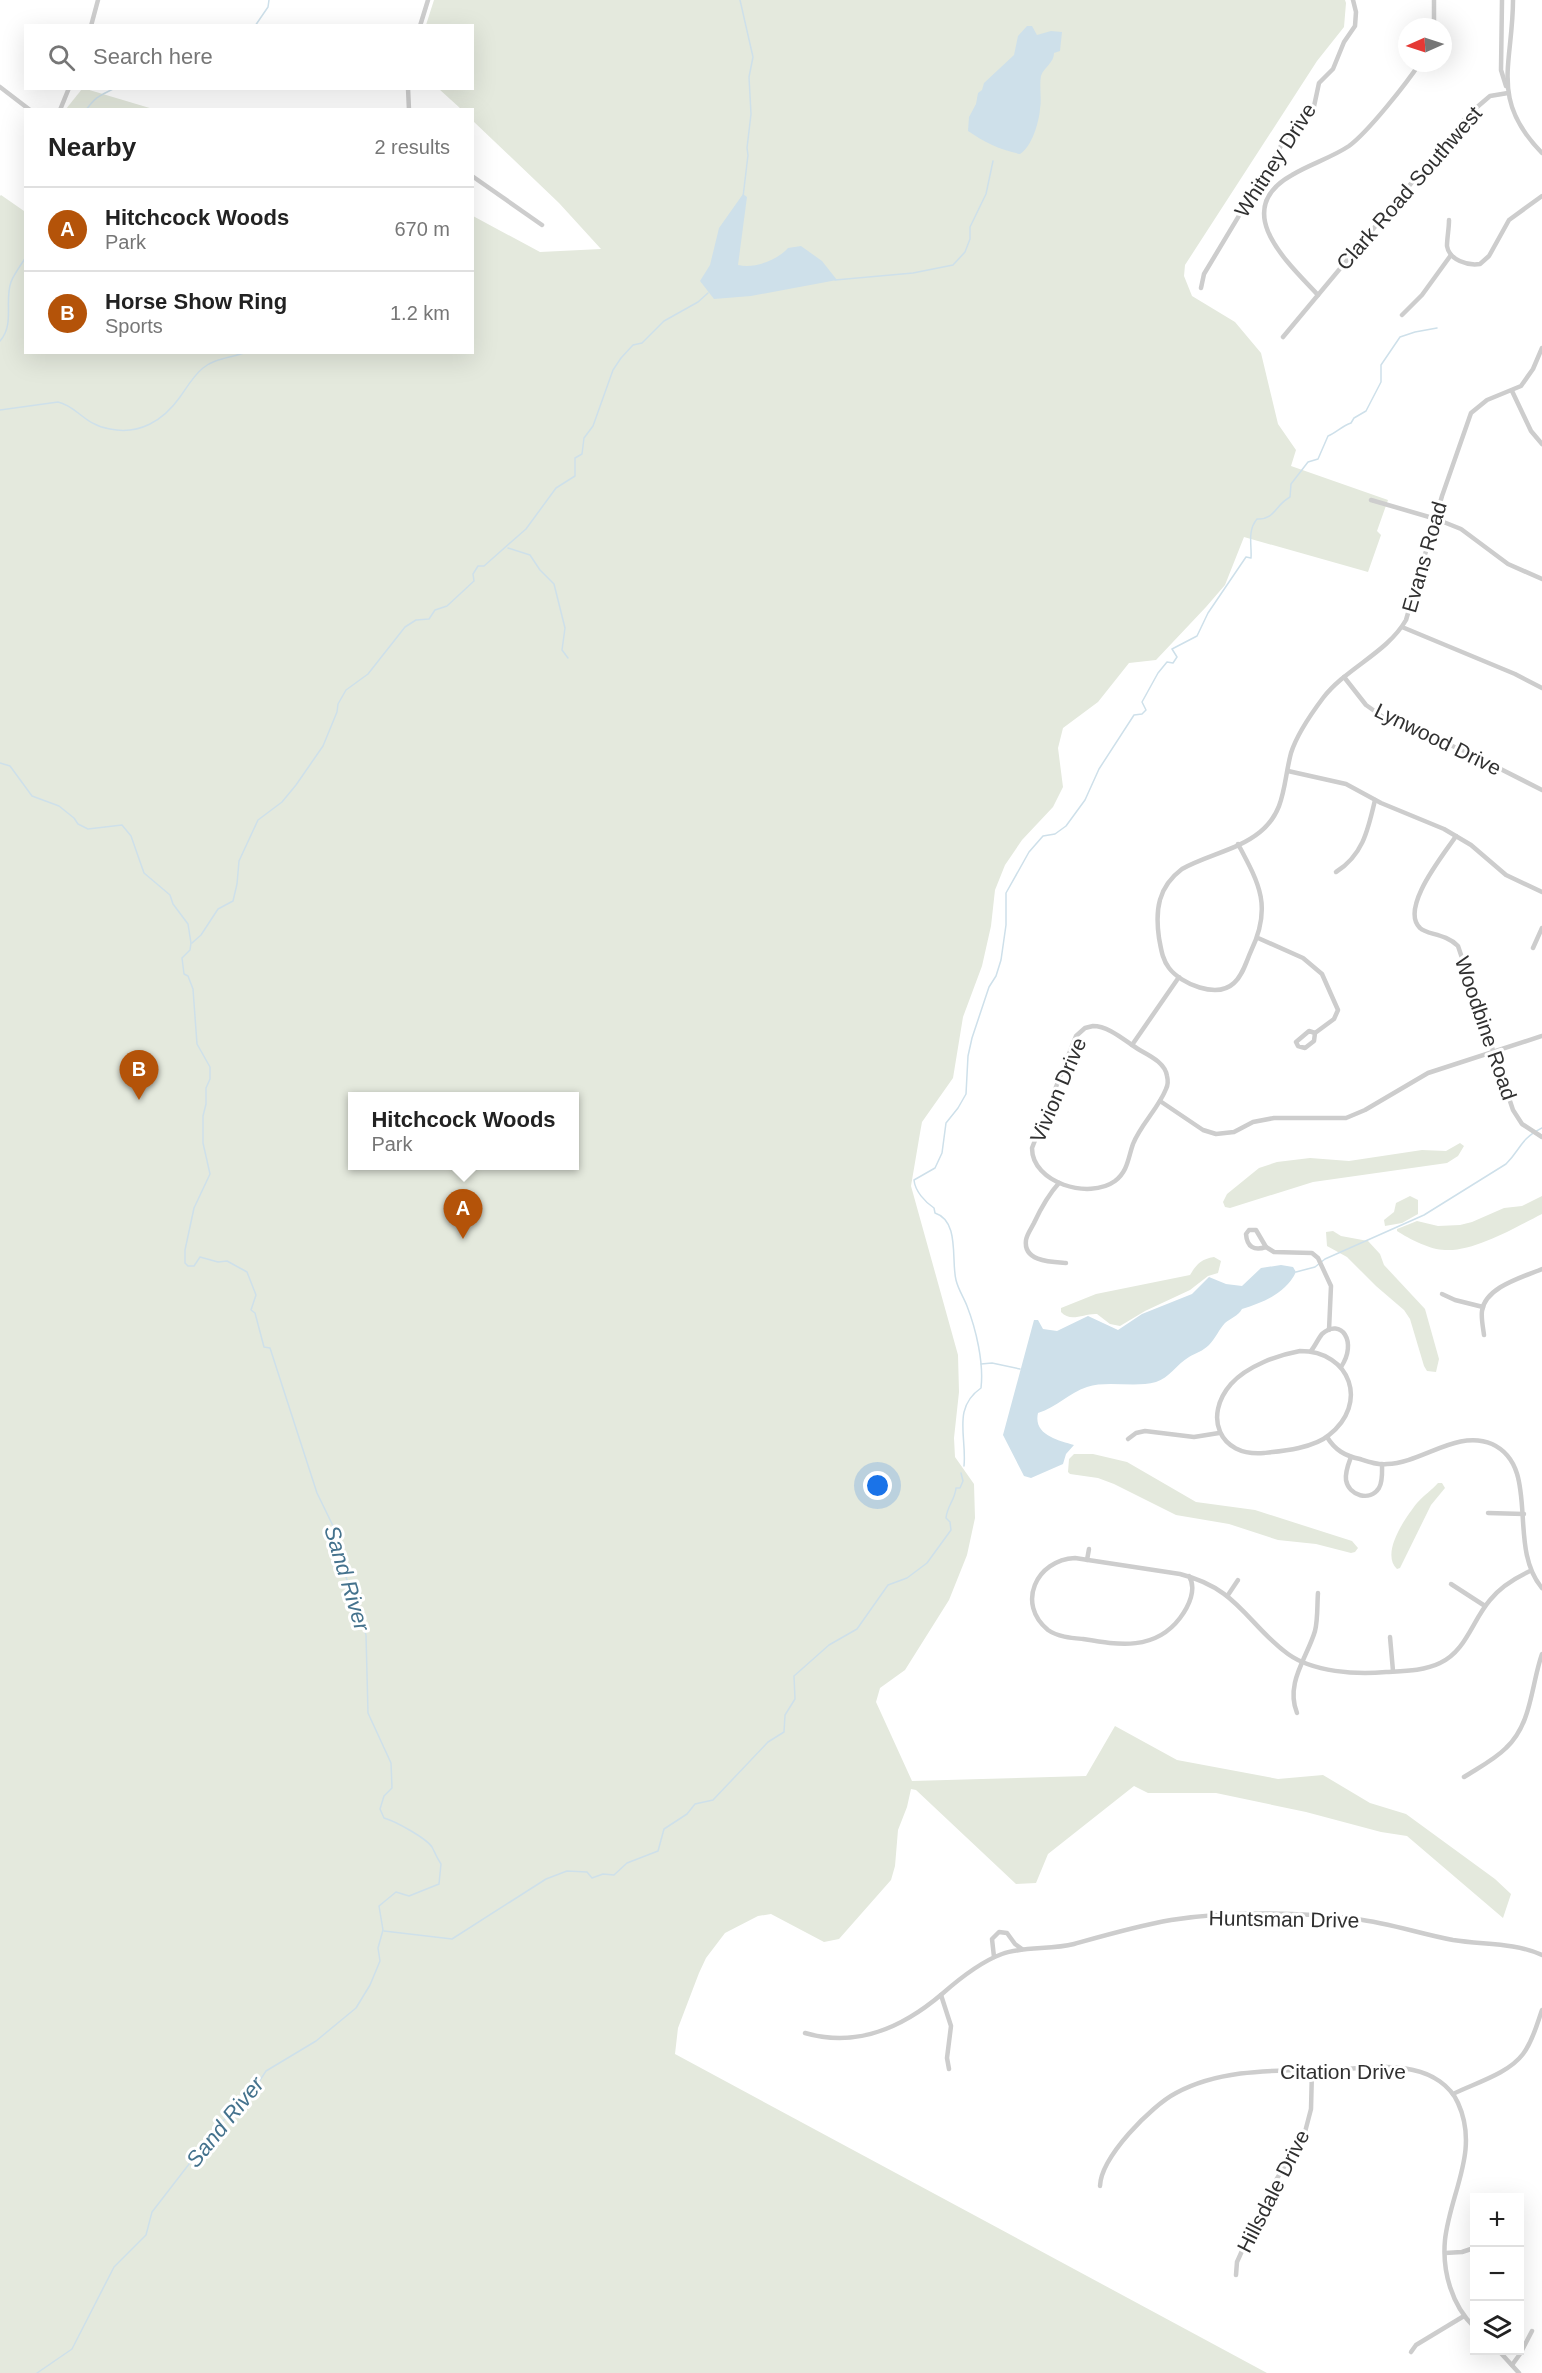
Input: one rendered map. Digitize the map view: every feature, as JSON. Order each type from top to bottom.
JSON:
[{"type":"street","points":[[92,24],[98,0]]},
{"type":"street","points":[[421,24],[428,0]]},
{"type":"street","name":"Whitney Drive","points":[[1201,288],[1204,274],[1288,134],[1296,123],[1312,111],[1319,83],[1334,69],[1344,42],[1355,26],[1356,12],[1353,0]]},
{"type":"street","points":[[1434,0],[1434,18]]},
{"type":"street","points":[[1502,0],[1501,70],[1517,119],[1542,153]]},
{"type":"street","points":[[1507,90],[1507,53],[1513,0]]},
{"type":"street","points":[[1318,296],[1286,261],[1267,233],[1263,219],[1267,200],[1275,189],[1290,176],[1353,143],[1412,72]]},
{"type":"street","points":[[0,87],[27,108]]},
{"type":"street","points":[[61,108],[68,90]]},
{"type":"street","points":[[408,90],[409,108]]},
{"type":"street","name":"Clark Road Southwest","points":[[1283,337],[1469,114],[1490,96],[1507,90]]},
{"type":"street","points":[[474,177],[542,225]]},
{"type":"street","points":[[1449,220],[1447,246],[1451,255],[1469,265],[1484,262],[1490,256],[1509,220],[1542,196]]},
{"type":"street","points":[[1402,315],[1422,295],[1451,255]]},
{"type":"street","name":"Evans Road","points":[[1179,977],[1166,962],[1160,946],[1156,918],[1162,892],[1169,881],[1182,869],[1257,834],[1274,818],[1283,800],[1292,753],[1305,724],[1323,698],[1402,627],[1408,615],[1470,413],[1487,400],[1521,386],[1530,375],[1542,348]]},
{"type":"street","points":[[1512,391],[1527,425],[1542,444]]},
{"type":"street","points":[[1371,500],[1436,519],[1461,529],[1508,564],[1542,579]]},
{"type":"street","points":[[1402,627],[1515,674],[1542,688]]},
{"type":"street","name":"Lynwood Drive","points":[[1344,677],[1366,705],[1383,717],[1469,753],[1542,789]]},
{"type":"street","points":[[1288,771],[1346,784],[1375,800],[1456,836],[1479,851],[1508,877],[1542,892]]},
{"type":"street","points":[[1336,872],[1348,865],[1361,848],[1375,800]]},
{"type":"street","name":"Woodbine Road","points":[[1456,836],[1420,890],[1415,919],[1422,930],[1442,935],[1458,946],[1516,1116],[1526,1128],[1542,1137]]},
{"type":"street","points":[[1132,1045],[1179,977],[1211,990],[1229,987],[1244,969],[1258,938],[1263,914],[1257,884],[1238,844]]},
{"type":"street","points":[[1533,948],[1542,928]]},
{"type":"street","points":[[1258,938],[1303,958],[1322,974],[1338,1010],[1333,1020],[1315,1034]]},
{"type":"street","name":"Vivion Drive","points":[[1099,1026],[1132,1045],[1164,1068],[1167,1085],[1160,1101],[1140,1131],[1125,1170],[1115,1181],[1096,1188],[1074,1187],[1059,1183],[1036,1165],[1032,1148],[1076,1036],[1085,1028],[1099,1026]]},
{"type":"street","points":[[1160,1101],[1203,1130],[1216,1134],[1229,1134],[1253,1122],[1274,1118],[1346,1118],[1365,1110],[1428,1073],[1542,1036]]},
{"type":"street","points":[[1059,1183],[1042,1206],[1028,1234],[1026,1244],[1028,1251],[1035,1258],[1066,1263]]},
{"type":"street","points":[[1266,1247],[1258,1250],[1252,1248],[1246,1241],[1246,1234],[1249,1230],[1256,1230],[1266,1247],[1274,1252],[1312,1253],[1318,1258],[1331,1286],[1329,1330]]},
{"type":"street","points":[[1484,1335],[1483,1307],[1497,1290],[1542,1269]]},
{"type":"street","points":[[1442,1294],[1483,1307]]},
{"type":"street","points":[[1311,1351],[1320,1336],[1329,1330],[1342,1332],[1349,1342],[1349,1353],[1341,1366]]},
{"type":"street","points":[[1311,1351],[1326,1356],[1341,1366],[1348,1380],[1351,1401],[1342,1422],[1327,1437],[1310,1444],[1251,1453],[1231,1445],[1219,1433],[1216,1416],[1219,1404],[1236,1379],[1252,1368],[1284,1354],[1311,1351]]},
{"type":"street","points":[[1128,1439],[1144,1431],[1194,1437],[1219,1433]]},
{"type":"street","points":[[1327,1437],[1338,1450],[1351,1457],[1382,1464],[1421,1457],[1464,1442],[1488,1442],[1503,1451],[1518,1470],[1522,1484],[1525,1552],[1530,1571],[1542,1588]]},
{"type":"street","points":[[1351,1457],[1346,1482],[1350,1489],[1358,1495],[1368,1495],[1377,1491],[1381,1482],[1382,1464]]},
{"type":"street","points":[[1488,1513],[1524,1514]]},
{"type":"street","points":[[1087,1560],[1089,1549]]},
{"type":"street","points":[[1189,1576],[1193,1586],[1184,1612],[1172,1627],[1155,1639],[1129,1645],[1058,1635],[1045,1627],[1033,1603],[1033,1589],[1040,1575],[1053,1564],[1069,1559],[1163,1571],[1189,1576],[1207,1582],[1228,1595],[1287,1653],[1303,1661],[1356,1673],[1393,1671],[1430,1667],[1446,1660],[1464,1641],[1485,1606],[1501,1588],[1530,1571]]},
{"type":"street","points":[[1163,1563],[1163,1571]]},
{"type":"street","points":[[1228,1595],[1239,1580]]},
{"type":"street","points":[[1451,1584],[1485,1606]]},
{"type":"street","points":[[1297,1713],[1293,1692],[1315,1630],[1318,1593]]},
{"type":"street","points":[[1390,1637],[1393,1671]]},
{"type":"street","points":[[1464,1777],[1504,1751],[1518,1733],[1526,1719],[1542,1654]]},
{"type":"street","name":"Huntsman Drive","points":[[805,2033],[836,2040],[870,2035],[905,2019],[994,1957],[1012,1951],[1064,1946],[1105,1934],[1172,1920],[1234,1914],[1357,1919],[1455,1940],[1509,1944],[1542,1955]]},
{"type":"street","points":[[994,1957],[992,1939],[999,1932],[1007,1933],[1015,1944],[1025,1950]]},
{"type":"street","points":[[941,1995],[951,2025],[946,2065],[949,2069]]},
{"type":"street","points":[[1470,2323],[1452,2293],[1445,2253],[1448,2224],[1464,2166],[1467,2146],[1465,2122],[1453,2094],[1516,2062],[1528,2047],[1542,2010]]},
{"type":"street","name":"Citation Drive","points":[[1100,2186],[1102,2175],[1130,2132],[1151,2110],[1179,2091],[1196,2084],[1231,2076],[1374,2067],[1412,2069],[1440,2082],[1453,2094]]},
{"type":"street","name":"Hillsdale Drive","points":[[1236,2275],[1237,2262],[1267,2196],[1305,2132],[1311,2109],[1312,2070]]},
{"type":"street","points":[[1445,2253],[1470,2249]]},
{"type":"street","points":[[1411,2352],[1416,2345],[1464,2316]]},
{"type":"street","points":[[1512,2365],[1532,2331]]},
{"type":"street","points":[[1503,2355],[1519,2373]]},
{"type":"shaded area","points":[[434,0],[1345,0],[1344,27],[1317,61],[1185,265],[1184,276],[1192,296],[1235,322],[1261,353],[1278,424],[1296,450],[1291,466],[1388,500],[1377,531],[1381,535],[1368,572],[1244,537],[1225,585],[1156,660],[1129,663],[1098,702],[1063,728],[1058,748],[1063,787],[1053,807],[1022,840],[1005,865],[995,890],[991,926],[982,966],[963,1017],[953,1078],[922,1122],[911,1186],[958,1355],[959,1392],[954,1438],[955,1457],[974,1484],[975,1518],[967,1555],[949,1600],[905,1670],[880,1688],[876,1702],[912,1781],[1086,1776],[1115,1726],[1177,1760],[1278,1779],[1323,1775],[1370,1803],[1406,1814],[1495,1879],[1511,1894],[1503,1918],[1407,1836],[1381,1832],[1306,1812],[1216,1793],[1148,1793],[1134,1786],[1048,1854],[1036,1883],[1016,1884],[916,1790],[911,1789],[898,1830],[895,1866],[891,1880],[839,1939],[824,1942],[771,1914],[758,1916],[725,1933],[706,1958],[699,1973],[678,2028],[675,2054],[1267,2373],[0,2373],[0,196],[24,211],[24,354],[474,354],[474,217],[540,252],[601,249],[559,203],[474,122],[474,108],[460,108],[440,90],[474,90],[474,24],[426,24]]},
{"type":"shaded area","points":[[81,90],[89,90],[150,108],[67,108]]},
{"type":"shaded area","points":[[1460,1143],[1464,1146],[1458,1156],[1447,1163],[1313,1182],[1230,1208],[1225,1207],[1223,1202],[1227,1194],[1259,1168],[1277,1162],[1310,1158],[1349,1161],[1422,1150],[1446,1151]]},
{"type":"shaded area","points":[[1410,1196],[1418,1200],[1418,1214],[1402,1223],[1385,1226],[1384,1220],[1394,1212],[1396,1203]]},
{"type":"shaded area","points":[[1542,1196],[1542,1214],[1495,1238],[1469,1247],[1456,1250],[1433,1248],[1397,1231],[1417,1221],[1438,1226],[1460,1225],[1504,1208],[1522,1206]]},
{"type":"shaded area","points":[[1333,1231],[1341,1236],[1368,1241],[1380,1254],[1384,1265],[1425,1309],[1439,1359],[1436,1372],[1427,1371],[1424,1366],[1410,1319],[1404,1310],[1347,1257],[1327,1246],[1326,1232]]},
{"type":"shaded area","points":[[1214,1257],[1221,1261],[1218,1273],[1208,1276],[1190,1290],[1145,1311],[1120,1326],[1110,1324],[1097,1314],[1069,1317],[1061,1312],[1061,1308],[1096,1294],[1190,1275],[1199,1263]]},
{"type":"shaded area","points":[[1074,1454],[1093,1454],[1127,1462],[1196,1502],[1255,1510],[1352,1541],[1358,1548],[1351,1553],[1316,1544],[1278,1540],[1229,1524],[1176,1515],[1114,1484],[1098,1478],[1070,1474],[1068,1472],[1069,1459]]},
{"type":"shaded area","points":[[1438,1483],[1442,1483],[1445,1488],[1431,1505],[1400,1568],[1397,1569],[1391,1554],[1397,1535],[1417,1503]]},
{"type":"water","points":[[1027,26],[1032,26],[1037,35],[1051,31],[1062,32],[1060,51],[1054,53],[1041,76],[1041,105],[1034,134],[1028,146],[1020,154],[992,145],[968,131],[969,117],[976,104],[978,93],[982,90],[984,83],[1014,55],[1018,36]]},
{"type":"water","points":[[743,194],[747,197],[738,265],[751,266],[765,262],[788,248],[801,246],[822,261],[837,280],[751,296],[714,299],[700,281],[710,265],[719,228]]},
{"type":"water","points":[[1281,1265],[1293,1267],[1296,1272],[1280,1292],[1242,1309],[1225,1323],[1207,1347],[1185,1360],[1161,1380],[1148,1384],[1103,1384],[1087,1387],[1038,1413],[1037,1420],[1043,1431],[1054,1438],[1074,1445],[1066,1454],[1063,1464],[1031,1478],[1024,1476],[1003,1435],[1034,1320],[1038,1320],[1043,1329],[1057,1331],[1088,1316],[1118,1330],[1142,1314],[1192,1294],[1209,1277],[1226,1284],[1242,1286],[1261,1268]]},
{"type":"waterway","points":[[256,24],[268,7],[269,0]]},
{"type":"waterway","points":[[740,0],[753,57],[749,77],[751,114],[743,197]]},
{"type":"waterway","points":[[88,108],[96,99],[111,90]]},
{"type":"waterway","points":[[835,280],[913,273],[953,265],[965,252],[970,239],[970,227],[986,194],[993,161]]},
{"type":"waterway","points":[[0,341],[7,327],[11,282],[24,260]]},
{"type":"waterway","points":[[192,943],[201,935],[218,909],[233,901],[239,861],[258,820],[282,802],[323,746],[338,704],[346,690],[368,674],[405,627],[416,620],[429,619],[435,610],[447,606],[474,581],[473,574],[478,566],[484,566],[526,529],[556,488],[575,476],[575,458],[582,454],[584,438],[593,426],[613,370],[621,358],[633,345],[642,343],[664,321],[698,302],[708,293]]},
{"type":"waterway","points":[[964,1466],[964,1414],[972,1396],[981,1388],[978,1346],[970,1315],[956,1280],[953,1242],[948,1224],[921,1196],[914,1180],[935,1168],[942,1153],[946,1123],[966,1094],[968,1056],[972,1038],[989,987],[996,976],[1001,960],[1006,925],[1006,893],[1029,852],[1043,836],[1055,834],[1066,826],[1085,800],[1099,769],[1134,715],[1142,714],[1146,710],[1142,702],[1158,673],[1167,662],[1173,663],[1177,657],[1172,649],[1197,636],[1208,613],[1246,557],[1251,558],[1251,533],[1257,519],[1268,517],[1290,497],[1291,484],[1308,462],[1318,459],[1328,436],[1366,411],[1381,382],[1381,365],[1400,337],[1437,328]]},
{"type":"waterway","points":[[0,410],[58,402],[101,427],[121,430],[140,428],[166,413],[203,368],[213,362],[239,354]]},
{"type":"waterway","points":[[508,548],[530,555],[540,570],[554,584],[565,628],[562,650],[568,658]]},
{"type":"waterway","name":"Sand River","points":[[0,763],[10,766],[32,796],[59,806],[78,824],[88,829],[122,825],[131,836],[144,873],[170,895],[173,904],[188,924],[191,943],[190,950],[182,958],[184,974],[188,976],[193,989],[197,1044],[210,1067],[203,1116],[203,1143],[210,1174],[194,1208],[185,1250],[185,1263],[188,1266],[194,1266],[200,1257],[218,1262],[227,1261],[247,1272],[256,1295],[251,1310],[255,1313],[264,1347],[270,1348],[317,1493],[335,1530],[346,1577],[366,1635],[368,1713],[391,1763],[392,1788],[384,1796],[380,1809],[384,1818],[410,1830],[429,1843],[441,1864],[439,1884],[409,1896],[396,1892],[379,1906],[383,1930],[378,1948],[380,1961],[370,1985],[356,2008],[316,2041],[266,2071],[253,2091],[220,2124],[152,2212],[146,2235],[114,2267],[72,2349],[37,2373]]},
{"type":"waterway","points":[[1296,1272],[1315,1267],[1325,1259],[1424,1215],[1506,1164],[1525,1140],[1542,1128]]},
{"type":"waterway","points":[[981,1364],[992,1363],[1020,1369]]},
{"type":"waterway","points":[[384,1931],[452,1939],[546,1879],[567,1871],[587,1872],[592,1878],[603,1874],[614,1875],[627,1863],[658,1851],[664,1829],[687,1814],[695,1804],[713,1800],[768,1742],[784,1732],[785,1715],[795,1699],[794,1676],[829,1645],[857,1629],[888,1585],[907,1578],[927,1563],[951,1530],[950,1522],[946,1518],[956,1488],[960,1488],[963,1481],[961,1473]]},
{"type":"place","name":"Horse Show Ring","points":[[139,1100]]},
{"type":"place","name":"Hitchcock Woods","points":[[463,1239]]}]
